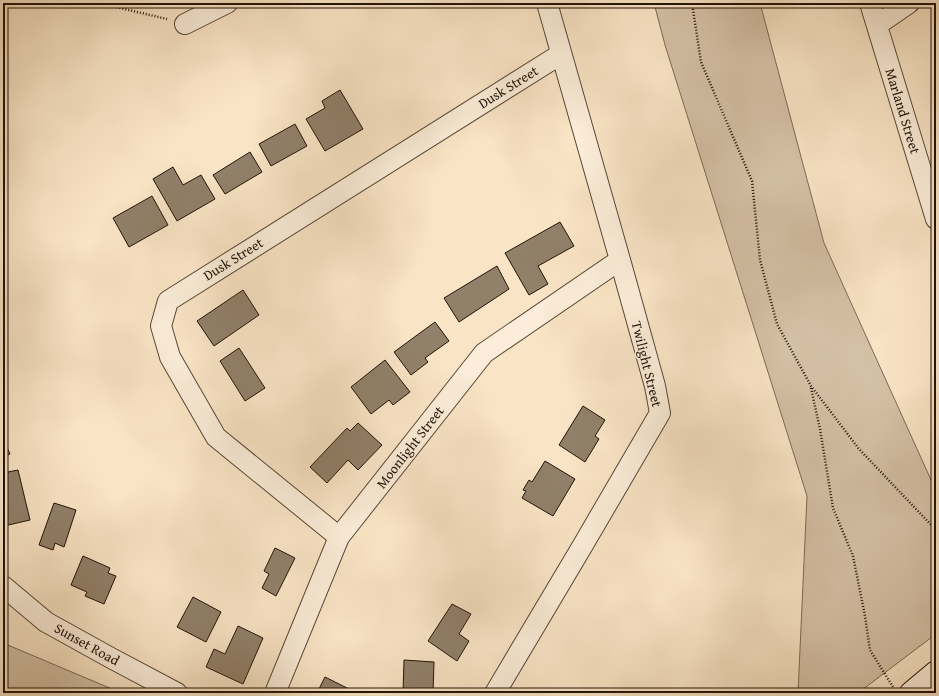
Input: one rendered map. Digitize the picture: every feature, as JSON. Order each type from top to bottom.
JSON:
[{"type":"street","points":[[185,24],[227,3]]},
{"type":"street","name":"Twilight Street","points":[[495,693],[584,545],[660,413],[655,386],[620,260],[546,3]]},
{"type":"street","name":"Marland Street","points":[[870,3],[936,219]]},
{"type":"street","points":[[877,25],[909,3]]},
{"type":"street","name":"Dusk Street","points":[[339,537],[216,437],[170,357],[161,326],[168,301],[561,54]]},
{"type":"street","name":"Moonlight Street","points":[[275,693],[339,537],[484,353],[620,260]]},
{"type":"street","name":"Sunset Road","points":[[3,586],[46,622],[177,693]]},
{"type":"street","points":[[903,691],[936,672]]},
{"type":"path","points":[[100,3],[185,24]]},
{"type":"path","points":[[692,3],[701,62],[752,181],[760,260],[777,324],[811,386],[859,449],[936,530]]},
{"type":"path","points":[[811,386],[820,429],[833,508],[853,556],[870,650],[903,691]]},
{"type":"shaded area","points":[[654,3],[760,3],[824,243],[936,491],[936,634],[858,693],[798,693],[807,496],[665,45]]},
{"type":"shaded area","points":[[3,643],[112,689],[117,693],[3,693]]},
{"type":"building","points":[[340,90],[363,129],[325,151],[306,119],[325,108],[322,101]]},
{"type":"building","points":[[295,124],[307,146],[271,166],[259,144]]},
{"type":"building","points":[[250,152],[262,172],[225,194],[213,175]]},
{"type":"building","points":[[173,167],[183,185],[201,175],[215,199],[177,221],[153,179]]},
{"type":"building","points":[[152,196],[168,225],[129,247],[113,218]]},
{"type":"building","points":[[560,222],[574,246],[538,266],[548,284],[529,295],[505,253]]},
{"type":"building","points":[[497,266],[509,289],[459,322],[444,298]]},
{"type":"building","points":[[243,290],[259,315],[214,346],[197,321]]},
{"type":"building","points":[[435,322],[449,341],[425,358],[428,362],[411,375],[394,352]]},
{"type":"building","points":[[239,348],[265,388],[245,401],[220,361]]},
{"type":"building","points":[[385,360],[410,392],[393,405],[389,400],[371,414],[351,387]]},
{"type":"building","points":[[583,406],[605,420],[595,436],[599,439],[585,462],[559,445]]},
{"type":"building","points":[[358,423],[382,445],[358,470],[348,460],[327,483],[310,467],[347,428],[350,431]]},
{"type":"building","points":[[3,439],[10,454],[3,457]]},
{"type":"building","points":[[545,461],[575,479],[553,516],[522,498],[526,491],[523,490],[529,480],[532,482]]},
{"type":"building","points":[[18,470],[30,520],[4,526],[3,473]]},
{"type":"building","points":[[54,503],[76,510],[64,547],[55,543],[53,550],[39,545]]},
{"type":"building","points":[[275,548],[295,558],[276,596],[262,588],[269,574],[264,571]]},
{"type":"building","points":[[83,556],[110,568],[108,573],[116,576],[104,604],[85,596],[87,592],[71,585]]},
{"type":"building","points":[[193,597],[221,612],[206,642],[177,627]]},
{"type":"building","points":[[452,604],[471,614],[459,634],[469,641],[457,661],[428,641]]},
{"type":"building","points":[[238,626],[263,638],[243,684],[206,667],[214,649],[225,654]]},
{"type":"building","points":[[404,660],[434,662],[433,693],[403,693]]},
{"type":"building","points":[[325,677],[357,693],[317,693]]}]
